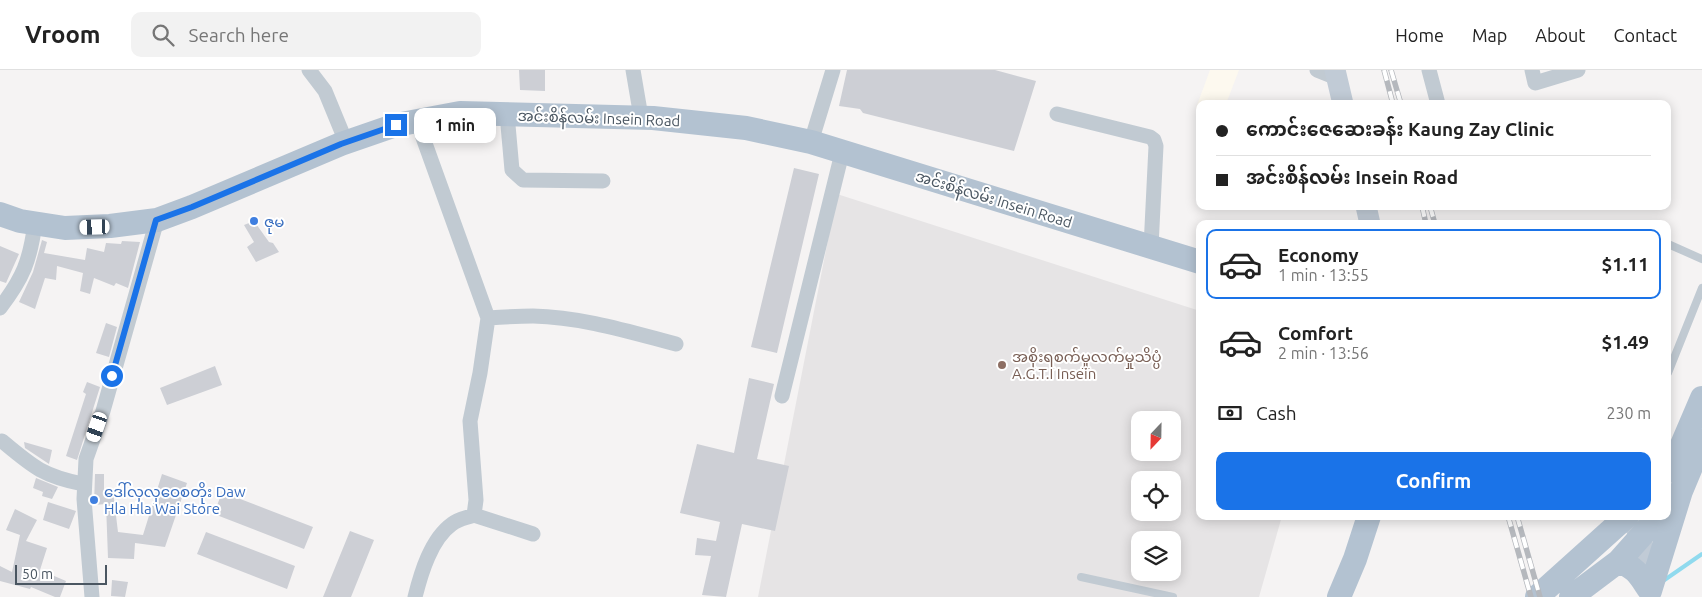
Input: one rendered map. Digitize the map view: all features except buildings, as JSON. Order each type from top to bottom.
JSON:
[{"type":"main road","points":[[1336,74],[1342,100]]},
{"type":"main road","name":"အင်းစိန်လမ်း Insein Road","points":[[0,214],[20,221],[74,228],[110,226],[156,220],[192,207],[346,142],[396,125],[460,112],[641,117],[746,128],[811,142],[1196,261]]},
{"type":"main road","points":[[1671,466],[1702,398]]},
{"type":"main road","points":[[1674,499],[1702,442]]},
{"type":"main road","points":[[1339,597],[1355,559],[1367,520]]},
{"type":"main road","points":[[1537,597],[1624,520]]},
{"type":"main road","points":[[1631,520],[1641,536],[1650,585]]},
{"type":"main road","points":[[1571,597],[1619,561],[1655,520]]},
{"type":"main road","points":[[1650,585],[1668,520]]},
{"type":"main road","points":[[1619,561],[1633,567],[1650,585]]},
{"type":"street","points":[[309,70],[325,91],[346,142]]},
{"type":"street","points":[[633,70],[641,117]]},
{"type":"street","points":[[811,142],[833,70]]},
{"type":"street","points":[[1317,70],[1336,74]]},
{"type":"street","points":[[1429,70],[1437,100]]},
{"type":"street","points":[[1532,70],[1535,83],[1578,70]]},
{"type":"street","points":[[507,114],[512,170],[523,180],[603,181]]},
{"type":"street","points":[[1057,114],[1150,137],[1154,140],[1156,146],[1151,247]]},
{"type":"street","points":[[417,121],[488,318],[480,373],[470,421],[476,500],[474,515]]},
{"type":"street","points":[[782,396],[842,153]]},
{"type":"street","points":[[92,597],[83,484],[86,460],[103,411],[156,220]]},
{"type":"street","points":[[0,308],[18,284],[32,250],[35,223]]},
{"type":"street","points":[[488,318],[534,316],[564,319],[604,325],[676,344]]},
{"type":"street","points":[[2,441],[35,468],[57,479],[83,484]]},
{"type":"street","points":[[415,597],[419,582],[436,542],[451,524],[474,515],[533,534]]},
{"type":"lane","points":[[1671,245],[1702,259]]},
{"type":"lane","points":[[1671,366],[1702,288]]},
{"type":"lane","points":[[1082,577],[1172,597]]},
{"type":"shaded area","points":[[1210,70],[1239,70],[1228,100],[1199,100]]},
{"type":"shaded area","name":"အစိုးရစက်မှုလက်မှုသိပ္ပံ A.G.T.I Insein","points":[[837,194],[1196,310],[1196,520],[1281,520],[1259,597],[758,597]]},
{"type":"waterway","points":[[1663,581],[1702,554]]},
{"type":"railway","points":[[1384,70],[1392,100]]},
{"type":"railway","points":[[1391,70],[1400,100]]},
{"type":"railway","points":[[1423,210],[1425,220]]},
{"type":"railway","points":[[1431,210],[1434,220]]},
{"type":"railway","points":[[1509,520],[1531,597]]},
{"type":"railway","points":[[1518,520],[1540,597]]},
{"type":"place","name":"ဇုမ","points":[[254,221]]},
{"type":"place","name":"အစိုးရစက်မှုလက်မှုသိပ္ပံ A.G.T.I Insein","points":[[1002,365]]},
{"type":"place","name":"ဒေါ်လှလှဝေစတိုး Daw Hla Hla Wai Store","points":[[94,500]]},
{"type":"route","points":[[112,376],[156,220],[192,207],[341,144],[396,125]]}]
